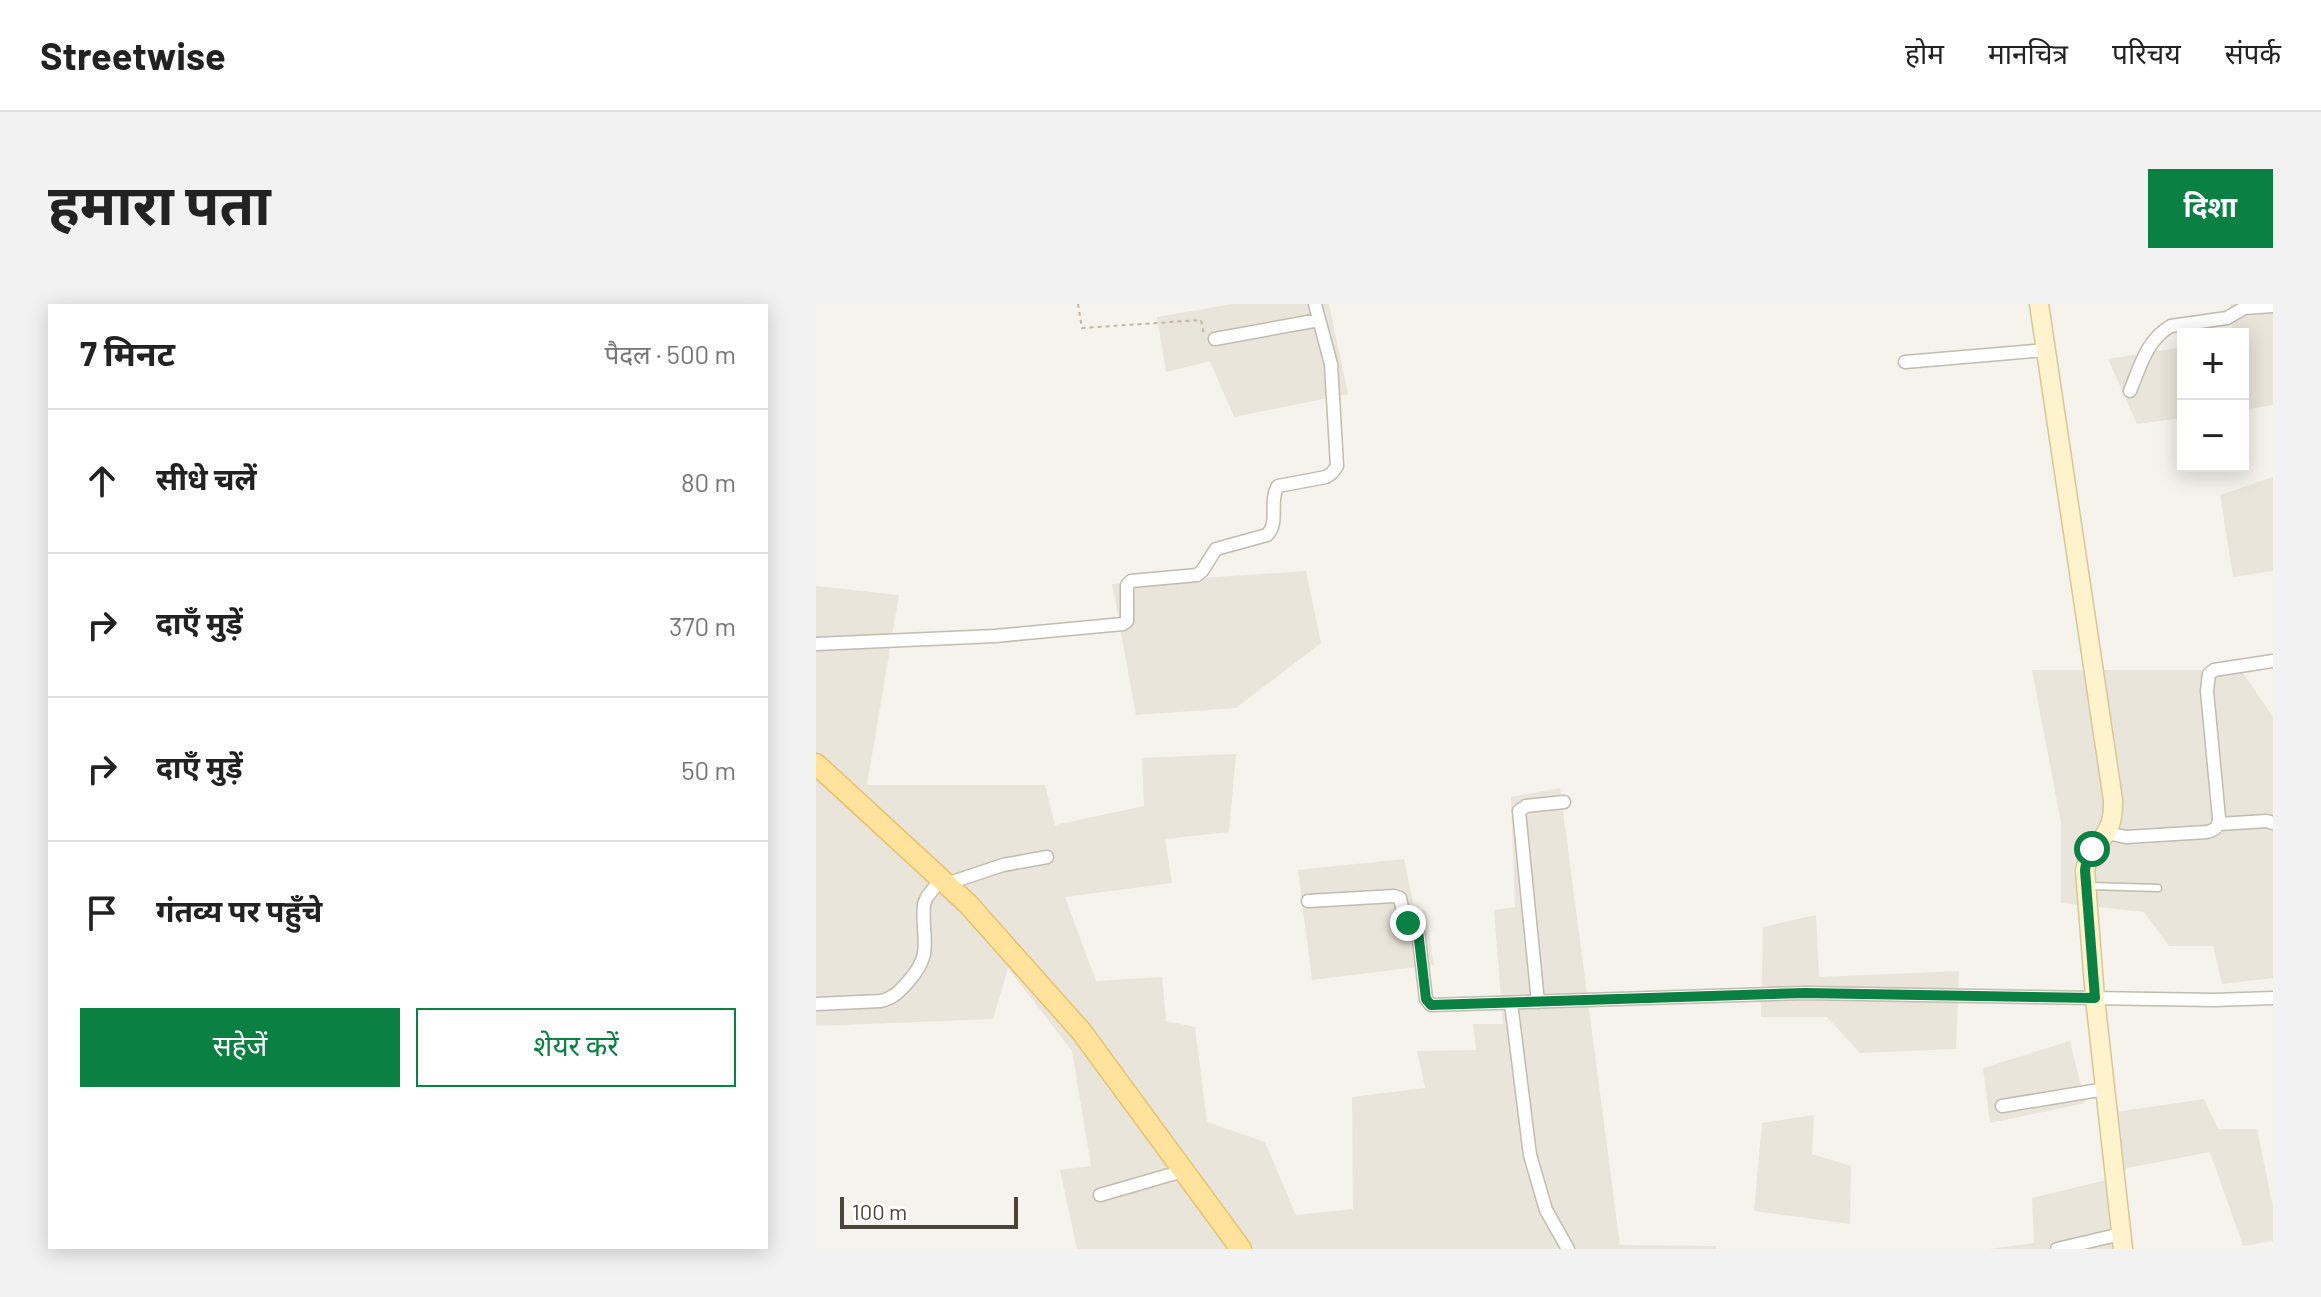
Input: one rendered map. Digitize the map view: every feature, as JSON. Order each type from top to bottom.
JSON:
[{"type":"main road","points":[[816,764],[968,904],[1081,1031],[1241,1249]]},
{"type":"street","points":[[816,644],[995,636],[1123,624],[1127,621],[1126,592],[1131,581],[1197,575],[1216,549],[1267,535],[1274,523],[1273,496],[1278,486],[1326,477],[1337,466],[1331,364],[1315,304]]},
{"type":"street","points":[[2039,304],[2113,800],[2107,833],[2087,858],[2086,886],[2122,1241],[2057,1249]]},
{"type":"street","points":[[2130,391],[2144,356],[2164,330],[2171,326],[2227,318],[2244,308],[2273,306]]},
{"type":"street","points":[[1215,339],[1319,320]]},
{"type":"street","points":[[1905,362],[2046,350]]},
{"type":"street","points":[[2107,833],[2126,837],[2216,829],[2219,824],[2207,691],[2209,674],[2214,670],[2273,661]]},
{"type":"street","points":[[1538,1002],[1519,811],[1526,806],[1564,802]]},
{"type":"street","points":[[2219,824],[2273,823]]},
{"type":"street","points":[[816,1004],[891,999],[919,969],[924,958],[924,904],[943,881],[1047,857]]},
{"type":"street","points":[[1308,901],[1398,896],[1402,900],[1405,922],[1415,926],[1418,931],[1428,1003],[1435,1005],[1805,993],[2214,1000],[2273,998]]},
{"type":"street","points":[[1511,1003],[1530,1155],[1546,1210],[1568,1249]]},
{"type":"street","points":[[2002,1106],[2105,1089]]},
{"type":"street","points":[[1100,1195],[1183,1171]]},
{"type":"lane","points":[[2086,886],[2158,888]]},
{"type":"path","points":[[1078,304],[1082,328],[1201,320],[1205,337],[1215,339]]},
{"type":"shaded area","points":[[1232,304],[1329,304],[1348,394],[1234,417],[1210,361],[1166,372],[1157,317]]},
{"type":"shaded area","points":[[2230,304],[2273,304],[2273,405],[2249,409],[2249,328],[2232,328]]},
{"type":"shaded area","points":[[2177,348],[2177,419],[2137,424],[2108,359]]},
{"type":"shaded area","points":[[2273,477],[2273,571],[2233,577],[2220,495]]},
{"type":"shaded area","points":[[1306,571],[1321,643],[1236,708],[1136,715],[1112,584]]},
{"type":"shaded area","points":[[816,586],[899,595],[867,785],[1045,785],[1055,825],[1144,806],[1142,758],[1236,754],[1229,832],[1165,839],[1172,883],[1065,897],[1096,981],[1162,977],[1166,1021],[1195,1027],[1207,1122],[1265,1142],[1296,1215],[1353,1209],[1352,1097],[1425,1088],[1417,1051],[1476,1050],[1473,1024],[1503,1024],[1494,910],[1515,907],[1511,797],[1560,788],[1620,1245],[1716,1246],[1716,1249],[1077,1249],[1060,1170],[1091,1166],[1072,1051],[1008,968],[993,1019],[816,1026]]},
{"type":"shaded area","points":[[2032,670],[2241,670],[2273,717],[2273,978],[2222,984],[2213,946],[2169,946],[2144,912],[2061,903],[2061,823]]},
{"type":"shaded area","points":[[1404,859],[1413,904],[1426,912],[1434,965],[1312,980],[1298,870]]},
{"type":"shaded area","points":[[1816,915],[1819,977],[1959,971],[1956,1049],[1860,1053],[1827,1017],[1761,1017],[1763,927]]},
{"type":"shaded area","points":[[2070,1041],[2085,1103],[1990,1123],[1983,1068]]},
{"type":"shaded area","points":[[2204,1099],[2218,1129],[2257,1129],[2273,1207],[2273,1241],[2243,1246],[2210,1152],[2123,1169],[2116,1112]]},
{"type":"shaded area","points":[[1814,1115],[1812,1154],[1851,1166],[1850,1224],[1754,1211],[1762,1123]]},
{"type":"shaded area","points":[[2123,1176],[2133,1249],[1989,1249],[2034,1243],[2032,1198]]},
{"type":"route","points":[[1408,923],[1418,931],[1426,999],[1431,1005],[1805,993],[2095,998],[2085,870],[2092,849]]}]
